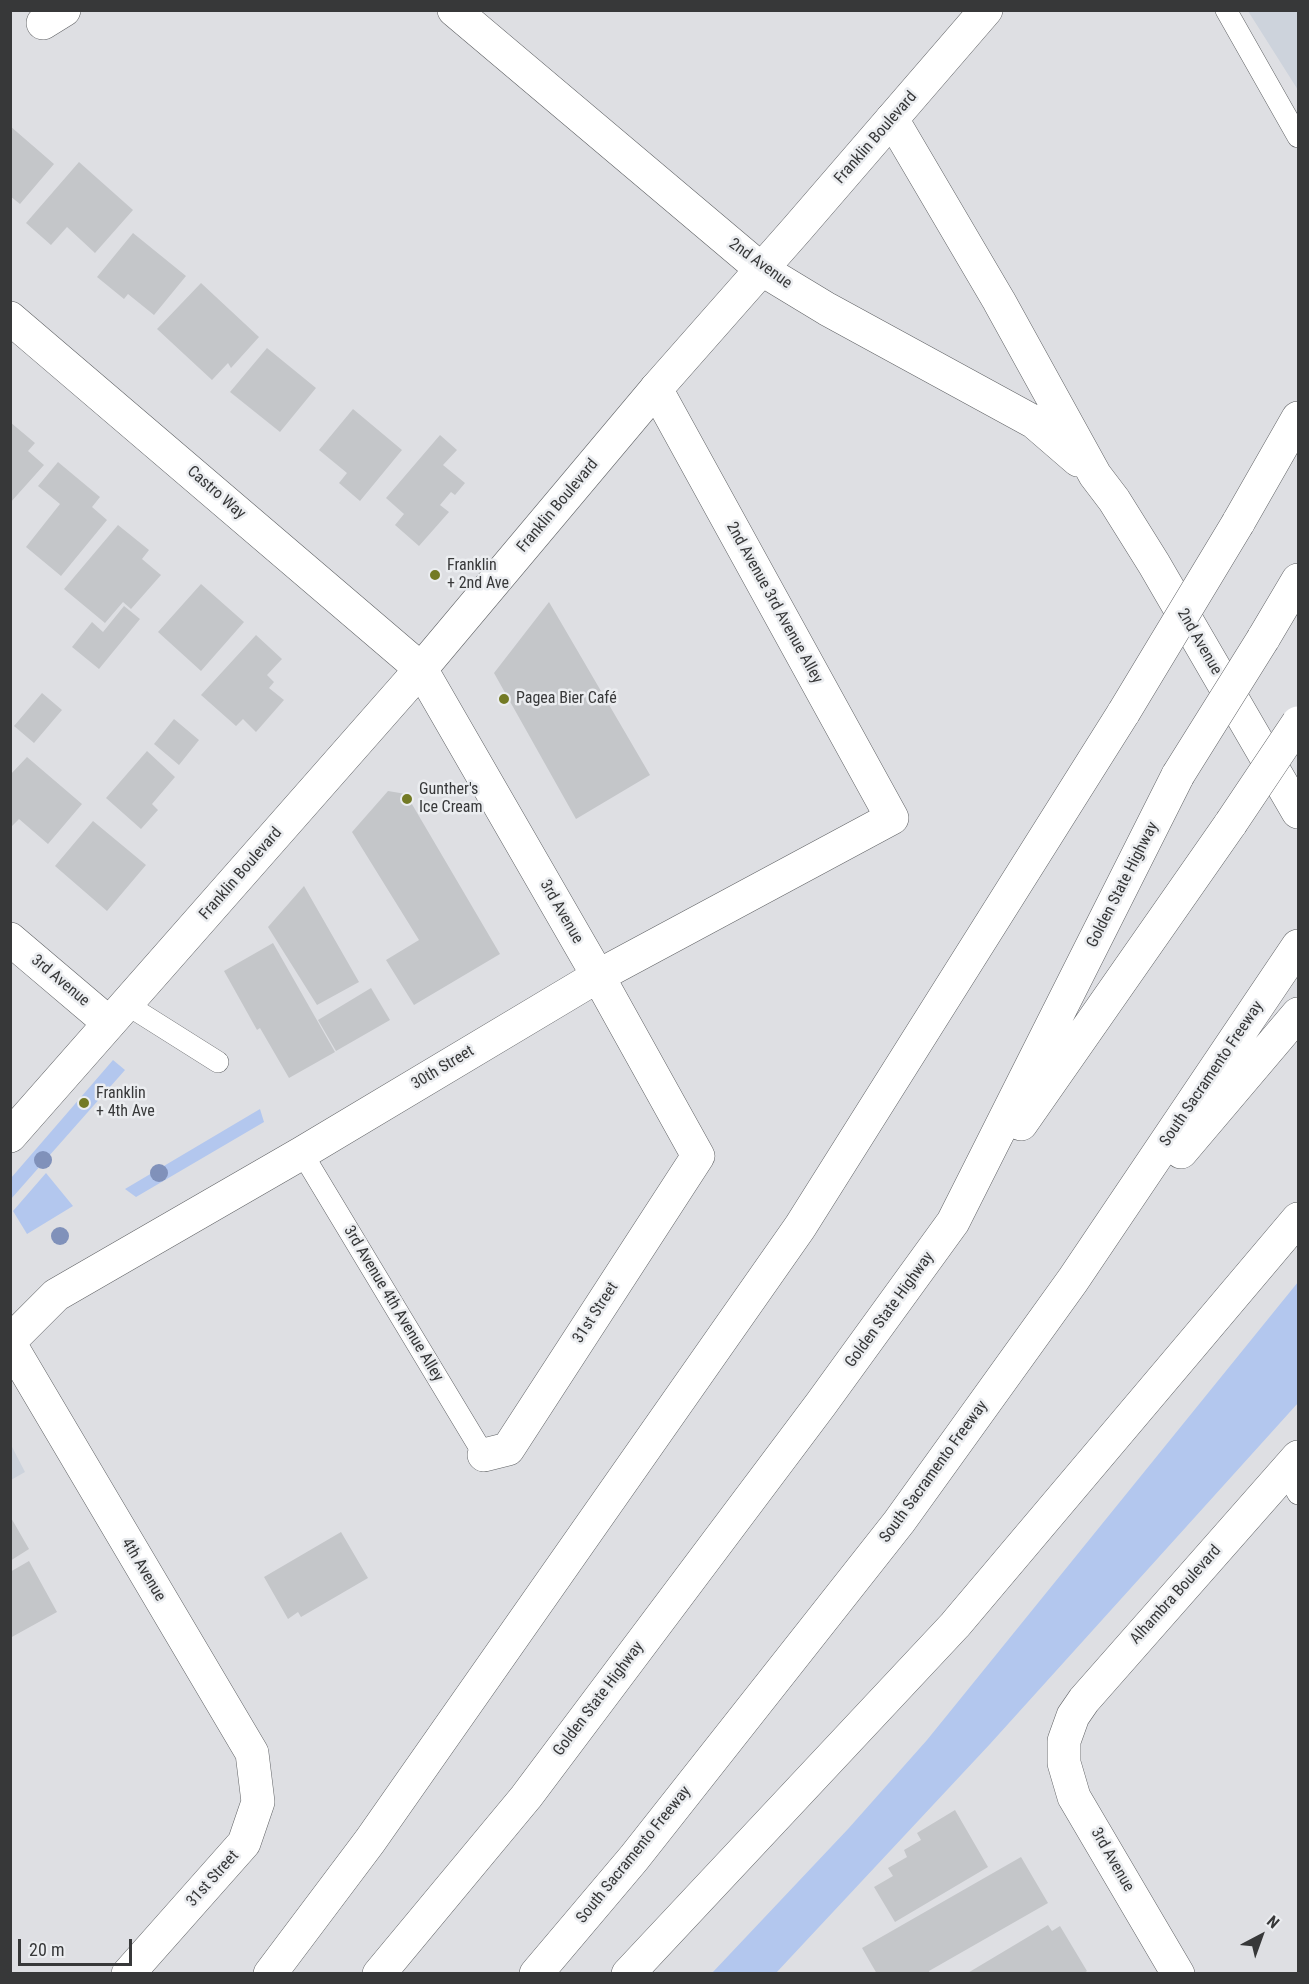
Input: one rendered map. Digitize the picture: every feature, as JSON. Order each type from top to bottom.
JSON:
[{"type":"main road","name":"2nd Avenue","points":[[454,10],[761,269],[827,309],[1034,422],[1095,475]]},
{"type":"main road","name":"Franklin Boulevard","points":[[10,1136],[421,669],[656,388],[986,10]]},
{"type":"main road","name":"2nd Avenue","points":[[892,118],[999,301],[1095,475],[1114,500],[1154,564],[1299,812]]},
{"type":"main road","name":"Castro Way","points":[[10,318],[421,669]]},
{"type":"main road","name":"2nd Avenue 3rd Avenue Alley","points":[[656,388],[891,818]]},
{"type":"main road","points":[[270,1974],[370,1841],[800,1227],[1124,712],[1299,418]]},
{"type":"main road","name":"Golden State Highway","points":[[379,1974],[526,1797],[821,1404],[953,1222],[1178,775],[1299,580]]},
{"type":"main road","name":"3rd Avenue","points":[[421,669],[598,976],[698,1156]]},
{"type":"main road","points":[[953,1222],[1299,723]]},
{"type":"main road","name":"30th Street","points":[[10,1342],[56,1295],[302,1153],[598,976],[891,818]]},
{"type":"main road","name":"3rd Avenue","points":[[10,939],[118,1013]]},
{"type":"main road","name":"South Sacramento Freeway","points":[[536,1974],[634,1858],[899,1522],[1073,1280],[1299,946]]},
{"type":"main road","points":[[1073,1280],[1299,1014]]},
{"type":"main road","name":"31st Street","points":[[484,1455],[508,1449],[698,1156]]},
{"type":"main road","points":[[628,1974],[955,1625],[1299,1219]]},
{"type":"main road","name":"4th Avenue","points":[[10,1342],[252,1753],[258,1802]]},
{"type":"main road","name":"Alhambra Boulevard","points":[[1064,1741],[1073,1716],[1084,1700],[1294,1474]]},
{"type":"main road","name":"3rd Avenue","points":[[1064,1741],[1064,1763],[1074,1797],[1178,1974]]},
{"type":"main road","name":"31st Street","points":[[128,1974],[244,1843],[258,1802]]},
{"type":"lane","points":[[1226,10],[1299,137]]},
{"type":"lane","points":[[118,1013],[218,1062]]},
{"type":"lane","name":"3rd Avenue 4th Avenue Alley","points":[[302,1153],[484,1455]]},
{"type":"shaded area","points":[[1248,11],[1298,11],[1298,90]]},
{"type":"shaded area","points":[[113,1060],[125,1070],[11,1199],[11,1178]]},
{"type":"shaded area","points":[[260,1109],[264,1122],[136,1197],[125,1189]]},
{"type":"shaded area","points":[[46,1173],[73,1206],[27,1234],[13,1211]]},
{"type":"shaded area","points":[[1298,1282],[1298,1403],[990,1744],[776,1973],[712,1973],[848,1829],[927,1740]]},
{"type":"shaded area","points":[[11,1445],[25,1472],[10,1480]]},
{"type":"building","points":[[10,126],[54,164],[20,204],[10,196]]},
{"type":"building","points":[[79,162],[133,210],[95,253],[67,227],[51,245],[26,223]]},
{"type":"building","points":[[133,233],[186,276],[154,315],[128,294],[124,299],[97,277]]},
{"type":"building","points":[[201,283],[259,337],[231,368],[228,363],[212,380],[157,329]]},
{"type":"building","points":[[267,348],[316,388],[280,432],[230,392]]},
{"type":"building","points":[[353,409],[402,450],[360,501],[339,483],[347,473],[319,450]]},
{"type":"building","points":[[10,422],[35,443],[28,451],[44,465],[10,503]]},
{"type":"building","points":[[440,435],[457,450],[443,465],[465,483],[455,495],[451,492],[440,505],[449,512],[419,546],[395,525],[404,514],[386,498]]},
{"type":"building","points":[[58,462],[100,497],[92,507],[107,520],[61,576],[26,547],[60,504],[38,486]]},
{"type":"building","points":[[118,525],[149,550],[142,559],[161,575],[131,609],[123,602],[105,623],[64,589]]},
{"type":"building","points":[[201,584],[244,622],[201,671],[158,632]]},
{"type":"building","points":[[549,602],[650,775],[576,819],[494,673]]},
{"type":"building","points":[[124,606],[140,619],[99,669],[72,647],[92,622],[103,632]]},
{"type":"building","points":[[256,635],[282,659],[267,675],[274,682],[269,688],[284,700],[256,732],[243,719],[236,726],[201,695]]},
{"type":"building","points":[[42,693],[62,710],[34,743],[14,726]]},
{"type":"building","points":[[174,719],[199,740],[179,765],[154,744]]},
{"type":"building","points":[[147,751],[175,777],[152,804],[158,810],[141,829],[106,798]]},
{"type":"building","points":[[27,757],[82,804],[48,844],[19,819],[10,828],[10,775]]},
{"type":"building","points":[[388,791],[406,794],[500,954],[414,1005],[386,960],[419,940],[352,832]]},
{"type":"building","points":[[93,821],[146,865],[107,911],[55,866]]},
{"type":"building","points":[[304,886],[359,982],[317,1005],[268,927]]},
{"type":"building","points":[[273,943],[335,1052],[289,1078],[260,1028],[257,1030],[224,971]]},
{"type":"building","points":[[371,988],[390,1020],[336,1051],[318,1020]]},
{"type":"building","points":[[10,1516],[29,1549],[10,1561]]},
{"type":"building","points":[[341,1532],[368,1578],[301,1617],[298,1612],[288,1619],[264,1577]]},
{"type":"building","points":[[29,1561],[57,1612],[10,1638],[10,1572]]},
{"type":"building","points":[[955,1810],[988,1867],[895,1922],[874,1887],[893,1876],[888,1868],[907,1857],[904,1850],[921,1840],[917,1833]]},
{"type":"building","points":[[1021,1857],[1048,1903],[929,1971],[930,1974],[877,1974],[862,1948]]},
{"type":"building","points":[[1048,1925],[1052,1931],[1060,1926],[1087,1971],[1083,1974],[966,1974]]},
{"type":"place","name":"Franklin + 2nd Ave","points":[[435,575]]},
{"type":"place","name":"Pagea Bier Café","points":[[504,699]]},
{"type":"place","name":"Gunther's Ice Cream","points":[[407,799]]},
{"type":"place","name":"Franklin + 4th Ave","points":[[84,1103]]}]
